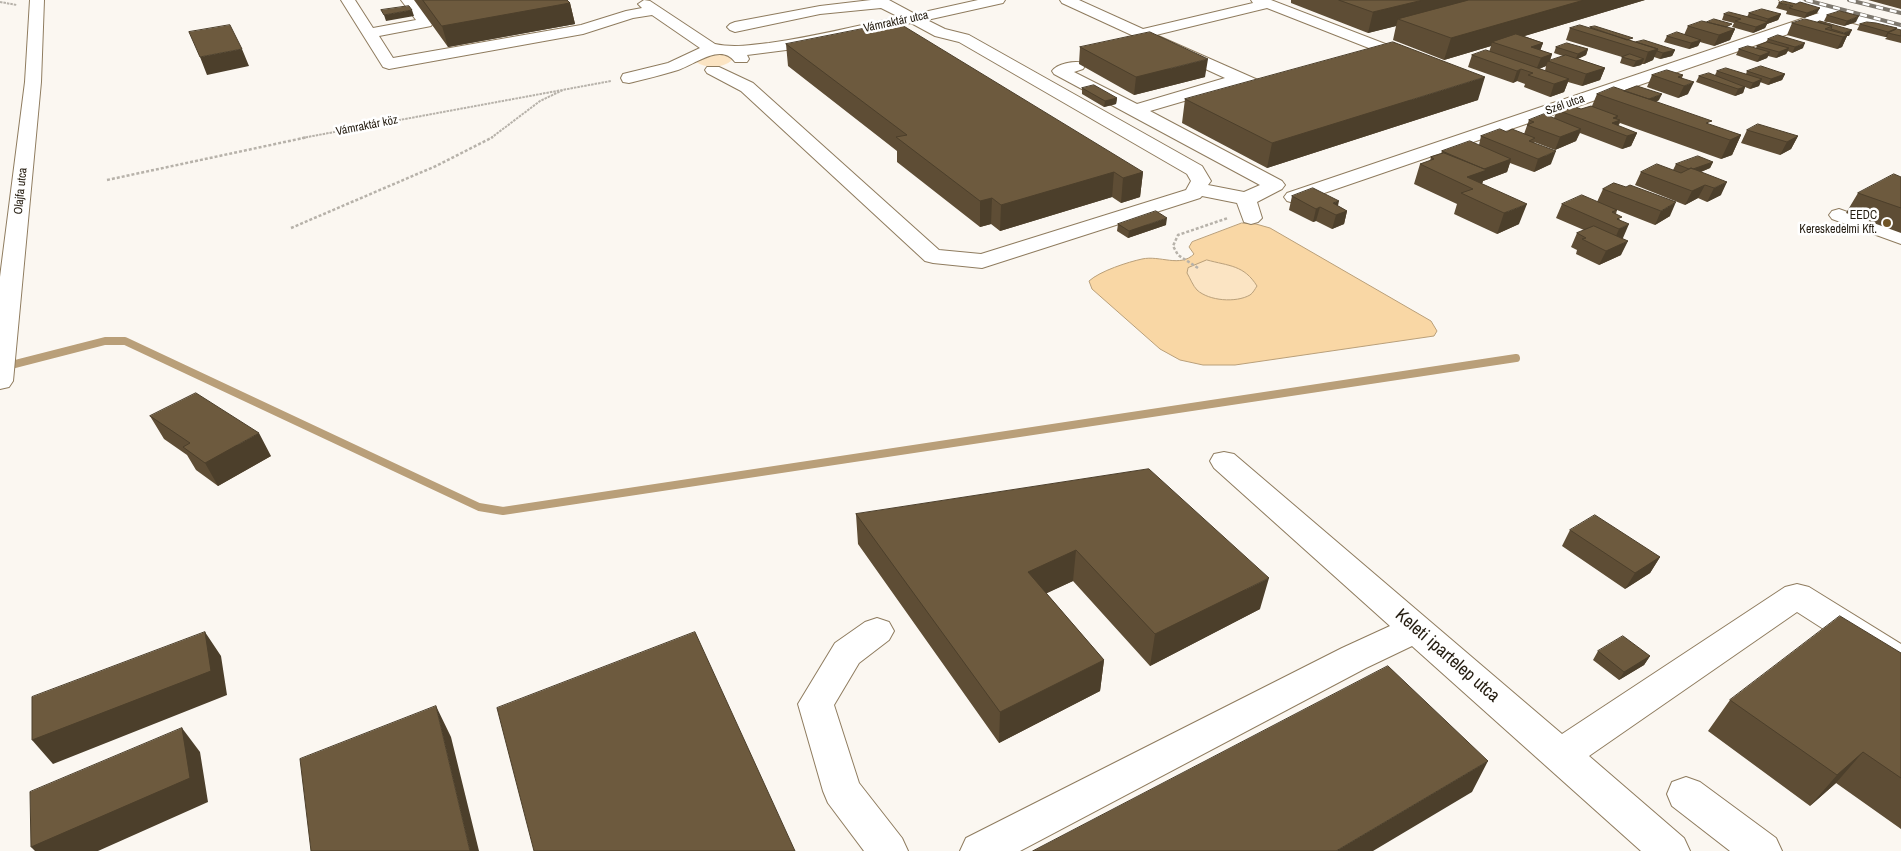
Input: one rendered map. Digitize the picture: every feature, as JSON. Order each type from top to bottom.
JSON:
[{"type":"street","name":"Olajfa utca","points":[[0,381],[33,82],[38,0]]},
{"type":"street","points":[[348,0],[390,64],[583,29],[631,14],[646,5]]},
{"type":"street","points":[[368,31],[422,18],[408,0]]},
{"type":"street","name":"Vámraktár utca","points":[[731,56],[998,0]]},
{"type":"street","points":[[1068,0],[1265,90],[1293,82]]},
{"type":"street","points":[[1786,0],[1901,31]]},
{"type":"street","points":[[646,5],[699,64],[746,87],[933,256],[982,261],[1193,194],[1198,189],[1201,181],[1195,170],[964,38],[940,33],[881,2],[820,10],[735,27]]},
{"type":"street","points":[[1141,34],[1262,2],[1395,53],[1358,64]]},
{"type":"street","points":[[646,5],[710,48],[731,56],[746,87]]},
{"type":"street","name":"Szél utca","points":[[1294,197],[1836,13]]},
{"type":"street","points":[[629,78],[731,56]]},
{"type":"street","points":[[699,64],[731,56]]},
{"type":"street","points":[[1077,66],[1060,70],[1275,185],[1248,209],[1198,189]]},
{"type":"street","points":[[1107,119],[1240,79]]},
{"type":"street","points":[[1839,215],[1901,238]]},
{"type":"street","name":"Keleti ipartelep utca","points":[[1224,461],[1670,851]]},
{"type":"street","points":[[1560,755],[1797,596],[1901,661]]},
{"type":"street","points":[[980,851],[1354,658],[1416,629]]},
{"type":"street","points":[[877,631],[847,654],[816,704],[842,790],[888,851]]},
{"type":"street","points":[[1686,794],[1762,851]]},
{"type":"path","name":"Vámraktár köz","points":[[107,180],[321,134],[571,87],[629,78]]},
{"type":"path","points":[[291,228],[436,166],[489,140],[540,100],[571,87]]},
{"type":"path","points":[[1198,268],[1178,255],[1173,246],[1178,235],[1248,209]]},
{"type":"shaded area","points":[[714,54],[725,54],[732,58],[732,60],[729,63],[715,67],[705,66],[696,62],[696,60]]},
{"type":"shaded area","points":[[1242,223],[1270,228],[1431,321],[1437,331],[1434,336],[1235,365],[1203,365],[1180,360],[1160,349],[1092,289],[1089,281],[1107,270],[1142,259],[1156,258],[1176,261],[1188,258],[1194,254],[1189,247],[1192,242]],"holes":[[[1207,260],[1241,270],[1257,286],[1250,295],[1238,299],[1215,299],[1202,294],[1197,290],[1187,273],[1188,268]]]},
{"type":"shaded area","points":[[1206,260],[1229,265],[1241,270],[1257,286],[1250,295],[1244,298],[1222,300],[1202,294],[1187,273],[1188,268]]},
{"type":"building","points":[[423,0],[567,0],[570,3],[442,26]]},
{"type":"building","points":[[1339,0],[1423,0],[1373,12]]},
{"type":"building","points":[[1469,0],[1584,0],[1451,38],[1398,19]]},
{"type":"building","points":[[1783,1],[1796,4],[1800,2],[1820,8],[1807,13],[1789,8],[1793,6],[1779,3]]},
{"type":"building","points":[[409,6],[412,10],[384,15],[381,10]]},
{"type":"building","points":[[1762,9],[1781,14],[1768,19],[1749,13]]},
{"type":"building","points":[[1840,11],[1859,16],[1847,21],[1827,15]]},
{"type":"building","points":[[1729,12],[1768,22],[1756,27],[1735,21],[1741,19],[1724,14]]},
{"type":"building","points":[[1714,19],[1732,24],[1726,27],[1707,22]]},
{"type":"building","points":[[1805,19],[1832,26],[1825,29],[1848,35],[1843,37],[1792,23]]},
{"type":"building","points":[[1702,21],[1735,29],[1719,35],[1688,26]]},
{"type":"building","points":[[897,22],[1143,172],[1123,178],[1114,172],[1001,205],[992,198],[980,201],[896,137],[907,135],[786,44]]},
{"type":"building","points":[[1818,22],[1852,30],[1844,33],[1831,29],[1832,26]]},
{"type":"building","points":[[1867,22],[1897,28],[1888,32],[1860,24]]},
{"type":"building","points":[[230,25],[242,49],[200,57],[189,32]]},
{"type":"building","points":[[1580,25],[1658,49],[1648,52],[1570,28]]},
{"type":"building","points":[[1595,26],[1633,38],[1627,40],[1590,27]]},
{"type":"building","points":[[1897,29],[1901,30],[1901,36],[1888,33]]},
{"type":"building","points":[[1150,32],[1208,59],[1136,77],[1080,47]]},
{"type":"building","points":[[1677,32],[1701,40],[1691,43],[1667,36]]},
{"type":"building","points":[[1516,34],[1543,43],[1531,47],[1552,54],[1541,58],[1492,42]]},
{"type":"building","points":[[1778,35],[1805,43],[1795,47],[1768,39]]},
{"type":"building","points":[[1644,40],[1675,50],[1663,53],[1657,51],[1658,49],[1636,42]]},
{"type":"building","points":[[1393,42],[1485,77],[1272,143],[1185,99]]},
{"type":"building","points":[[1767,42],[1789,48],[1779,52],[1757,46]]},
{"type":"building","points":[[1567,43],[1588,49],[1578,54],[1556,47]]},
{"type":"building","points":[[1748,46],[1770,52],[1760,56],[1739,49]]},
{"type":"building","points":[[1486,50],[1569,79],[1554,84],[1528,75],[1533,73],[1521,69],[1517,71],[1472,55]]},
{"type":"building","points":[[1630,54],[1644,59],[1636,61],[1622,57]]},
{"type":"building","points":[[1566,55],[1605,68],[1586,74],[1548,61]]},
{"type":"building","points":[[1761,66],[1785,74],[1771,79],[1747,71]]},
{"type":"building","points":[[1726,68],[1762,79],[1753,83],[1717,71]]},
{"type":"building","points":[[1667,70],[1683,75],[1678,77],[1694,82],[1684,86],[1652,75]]},
{"type":"building","points":[[1709,73],[1745,87],[1738,89],[1699,76]]},
{"type":"building","points":[[1094,85],[1117,98],[1105,101],[1082,88]]},
{"type":"building","points":[[1637,86],[1662,94],[1649,99],[1624,91]]},
{"type":"building","points":[[1614,87],[1712,121],[1706,123],[1741,135],[1730,140],[1597,94]]},
{"type":"building","points":[[1570,105],[1581,109],[1591,106],[1618,116],[1613,118],[1620,120],[1612,123],[1637,133],[1627,136],[1557,110]]},
{"type":"building","points":[[1544,114],[1581,129],[1560,137],[1527,125],[1534,122],[1529,120]]},
{"type":"building","points":[[1758,124],[1798,136],[1787,142],[1747,130]]},
{"type":"building","points":[[1500,129],[1507,132],[1512,129],[1535,138],[1529,141],[1556,151],[1538,159],[1481,136]]},
{"type":"building","points":[[1470,141],[1511,159],[1484,169],[1442,151]]},
{"type":"building","points":[[1444,153],[1487,170],[1467,177],[1527,204],[1504,213],[1461,193],[1473,189],[1420,164],[1434,159],[1431,157]]},
{"type":"building","points":[[1698,156],[1713,162],[1693,169],[1676,164]]},
{"type":"building","points":[[1657,164],[1681,173],[1691,168],[1727,182],[1714,188],[1705,185],[1692,191],[1641,172]]},
{"type":"building","points":[[1894,174],[1901,177],[1901,208],[1858,193]]},
{"type":"building","points":[[1614,183],[1626,187],[1630,185],[1676,202],[1661,211],[1603,189]]},
{"type":"building","points":[[1313,188],[1339,201],[1333,203],[1347,211],[1336,215],[1320,207],[1316,209],[1292,196]]},
{"type":"building","points":[[1582,195],[1617,210],[1612,212],[1622,217],[1617,219],[1629,224],[1619,229],[1562,204]]},
{"type":"building","points":[[1156,211],[1167,218],[1129,231],[1118,224]]},
{"type":"building","points":[[1594,226],[1628,241],[1606,251],[1582,239],[1586,238],[1577,233]]},
{"type":"building","points":[[196,393],[259,433],[205,463],[183,447],[190,443],[150,416]]},
{"type":"building","points":[[1149,469],[1269,578],[1155,634],[1076,550],[1028,572],[1104,660],[1000,712],[856,514]]},
{"type":"building","points":[[1595,515],[1660,557],[1635,573],[1570,530]]},
{"type":"building","points":[[1840,616],[1901,653],[1901,778],[1863,752],[1837,775],[1730,700]]},
{"type":"building","points":[[205,632],[211,671],[32,740],[32,697]]},
{"type":"building","points":[[695,632],[795,851],[534,851],[497,708]]},
{"type":"building","points":[[1623,636],[1650,656],[1624,672],[1598,651]]},
{"type":"building","points":[[1388,666],[1488,761],[1336,851],[1033,851]]},
{"type":"building","points":[[436,706],[470,851],[311,851],[300,759]]},
{"type":"building","points":[[182,728],[190,778],[31,847],[30,792]]},
{"type":"waterway","points":[[0,368],[105,341],[125,341],[479,507],[503,511],[1516,358]]},
{"type":"railway","points":[[1806,0],[1901,25]]},
{"type":"railway","points":[[1849,0],[1901,13]]},
{"type":"place","name":"EEDC Kereskedelmi Kft.","points":[[1887,223]]}]
